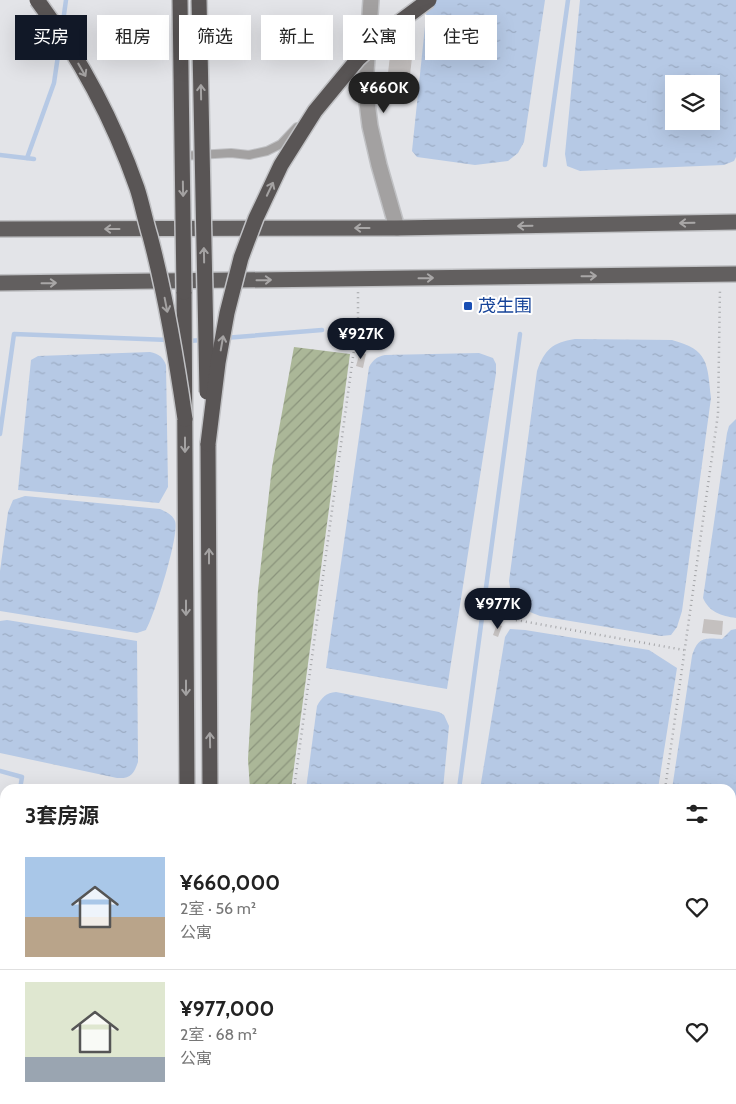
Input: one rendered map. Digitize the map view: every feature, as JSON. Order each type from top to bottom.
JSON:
[{"type":"highway","points":[[37,0],[57,27],[102,105],[137,188],[163,288],[175,350],[185,419]]},
{"type":"highway","points":[[180,0],[187,784]]},
{"type":"highway","points":[[199,0],[208,444],[210,784]]},
{"type":"highway","points":[[208,444],[218,363],[227,313],[241,258],[256,218],[280,165],[316,111],[358,59],[398,23],[429,0]]},
{"type":"highway","points":[[0,229],[397,228],[736,222]]},
{"type":"highway","points":[[0,283],[736,274]]},
{"type":"street","points":[[370,15],[372,0]]},
{"type":"street","points":[[367,60],[365,86],[370,126],[397,228]]},
{"type":"lane","points":[[182,156],[231,153],[249,155],[267,151],[281,144],[293,133],[352,60]]},
{"type":"path","points":[[666,784],[718,414],[720,274]]},
{"type":"path","points":[[295,784],[358,320],[358,279]]},
{"type":"path","points":[[516,620],[685,650]]},
{"type":"green space","points":[[294,347],[350,354],[292,784],[250,784],[248,759],[258,590],[272,467]]},
{"type":"water","points":[[435,0],[545,0],[524,142],[518,153],[508,161],[475,165],[417,157],[412,151],[425,26],[425,60],[497,60],[497,15],[426,15],[427,7]]},
{"type":"water","points":[[580,0],[736,0],[736,157],[734,161],[724,165],[580,171],[567,166],[565,154]]},
{"type":"water","points":[[575,339],[672,340],[693,348],[700,354],[707,367],[711,398],[682,611],[677,627],[671,635],[661,636],[540,616],[518,604],[510,589],[509,581],[537,371],[543,357],[550,348]]},
{"type":"water","points":[[150,352],[160,356],[166,365],[168,487],[159,503],[18,490],[31,360],[38,356]]},
{"type":"water","points":[[479,353],[493,358],[496,364],[496,373],[447,689],[326,668],[369,367],[375,359],[385,355]]},
{"type":"water","points":[[736,419],[736,618],[716,613],[703,598],[727,433],[729,426]]},
{"type":"water","points":[[25,496],[160,509],[172,517],[175,521],[176,529],[174,542],[160,593],[146,630],[137,633],[0,611],[0,571],[8,512],[13,500]]},
{"type":"water","points":[[7,620],[137,641],[138,762],[131,775],[125,778],[117,778],[0,753],[0,621]]},
{"type":"water","points":[[510,629],[525,630],[649,650],[677,668],[659,784],[481,784],[505,637]]},
{"type":"water","points":[[736,629],[736,784],[673,784],[694,650],[702,640],[722,639],[731,630]]},
{"type":"water","points":[[336,692],[439,712],[444,715],[449,726],[443,784],[307,784],[317,706],[330,693]]},
{"type":"building","points":[[390,60],[412,60],[410,75],[388,73]]},
{"type":"building","points":[[360,352],[366,354],[363,368],[356,366]]},
{"type":"building","points":[[499,607],[511,611],[509,616],[497,613]]},
{"type":"building","points":[[704,619],[723,621],[722,635],[702,633]]},
{"type":"building","points":[[497,624],[502,626],[498,637],[493,635]]},
{"type":"waterway","points":[[64,15],[66,0]]},
{"type":"waterway","points":[[545,165],[568,0]]},
{"type":"waterway","points":[[27,158],[54,83],[57,60]]},
{"type":"waterway","points":[[0,155],[34,159]]},
{"type":"waterway","points":[[224,338],[322,330]]},
{"type":"waterway","points":[[0,434],[14,334],[169,340]]},
{"type":"waterway","points":[[460,784],[520,334]]},
{"type":"waterway","points":[[187,341],[204,340]]},
{"type":"waterway","points":[[0,771],[22,777],[21,784]]},
{"type":"place","name":"茂生围","points":[[468,306]]}]
